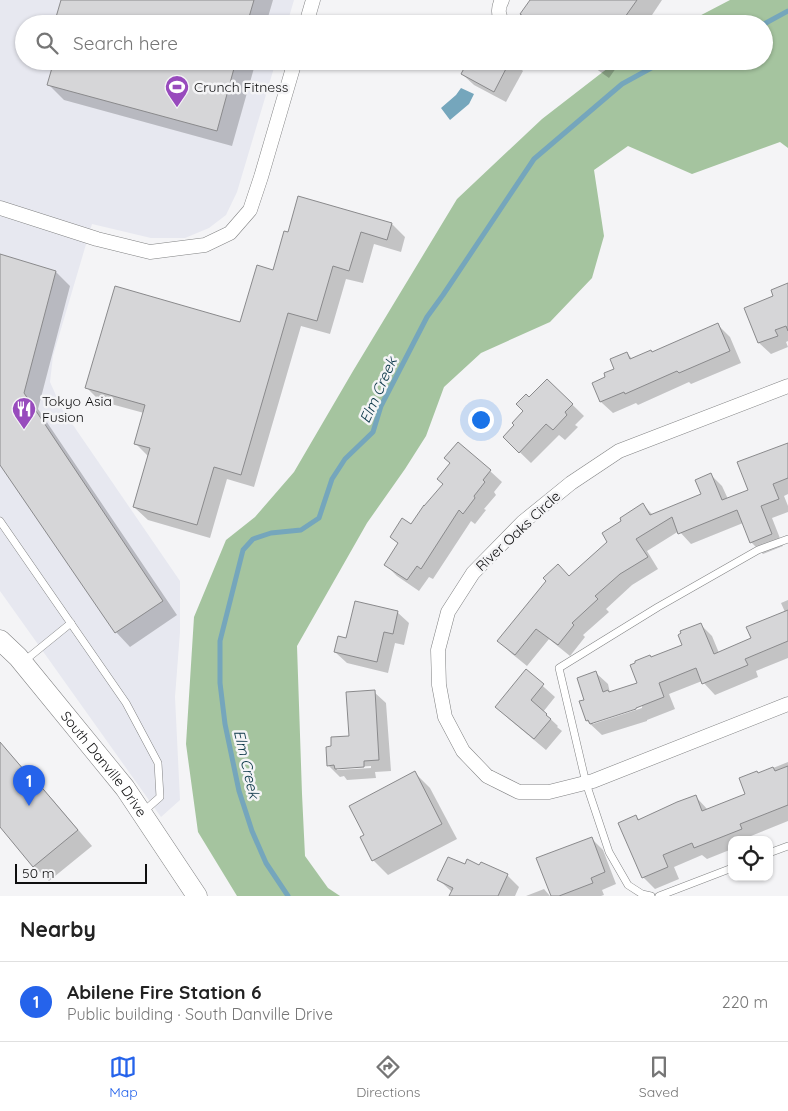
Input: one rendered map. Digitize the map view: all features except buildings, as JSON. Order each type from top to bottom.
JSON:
[{"type":"main road","name":"South Danville Drive","points":[[0,640],[22,662],[125,788],[197,896]]},
{"type":"street","points":[[309,15],[313,0]]},
{"type":"street","points":[[499,15],[498,10],[502,0]]},
{"type":"street","points":[[0,208],[150,252],[204,245],[230,233],[250,210],[292,70]]},
{"type":"street","name":"River Oaks Circle","points":[[788,386],[619,451],[571,483],[523,522],[472,573],[448,612],[438,650],[439,685],[445,717],[463,751],[487,776],[518,792],[549,792],[593,782],[788,704]]},
{"type":"lane","points":[[0,522],[126,703],[158,763],[160,797],[142,813]]},
{"type":"lane","points":[[651,896],[642,894],[628,885],[609,852],[586,783],[559,668],[658,606],[758,550],[788,539]]},
{"type":"lane","points":[[22,662],[71,624]]},
{"type":"lane","points":[[773,852],[788,846]]},
{"type":"lane","points":[[659,896],[728,870]]},
{"type":"shaded area","points":[[0,0],[294,0],[290,15],[15,15],[15,70],[273,70],[237,192],[226,215],[209,228],[185,238],[151,238],[92,224],[53,356],[50,382],[62,409],[180,581],[180,632],[175,697],[180,800],[161,817],[0,591]]},
{"type":"green space","points":[[730,0],[788,0],[788,148],[780,142],[692,174],[628,146],[594,170],[604,236],[592,278],[550,322],[481,353],[444,387],[426,436],[367,523],[297,646],[305,856],[328,888],[340,896],[237,896],[198,832],[186,744],[194,617],[226,540],[255,517],[294,472],[457,199],[542,119],[605,70],[773,70],[773,15],[701,15]]},
{"type":"water","points":[[461,88],[474,94],[469,104],[450,120],[441,108]]},
{"type":"waterway","name":"Elm Creek","points":[[773,19],[788,11]]},
{"type":"waterway","name":"Elm Creek","points":[[288,896],[266,863],[252,831],[239,791],[225,724],[220,683],[220,641],[243,550],[253,539],[271,533],[301,530],[319,518],[332,479],[345,459],[373,432],[381,406],[427,317],[534,159],[622,84],[648,70]]},
{"type":"place","name":"Crunch Fitness","points":[[177,108]]},
{"type":"place","name":"Tokyo Asia Fusion","points":[[24,430]]},
{"type":"place","name":"Abilene Fire Station 6","points":[[29,806]]}]
